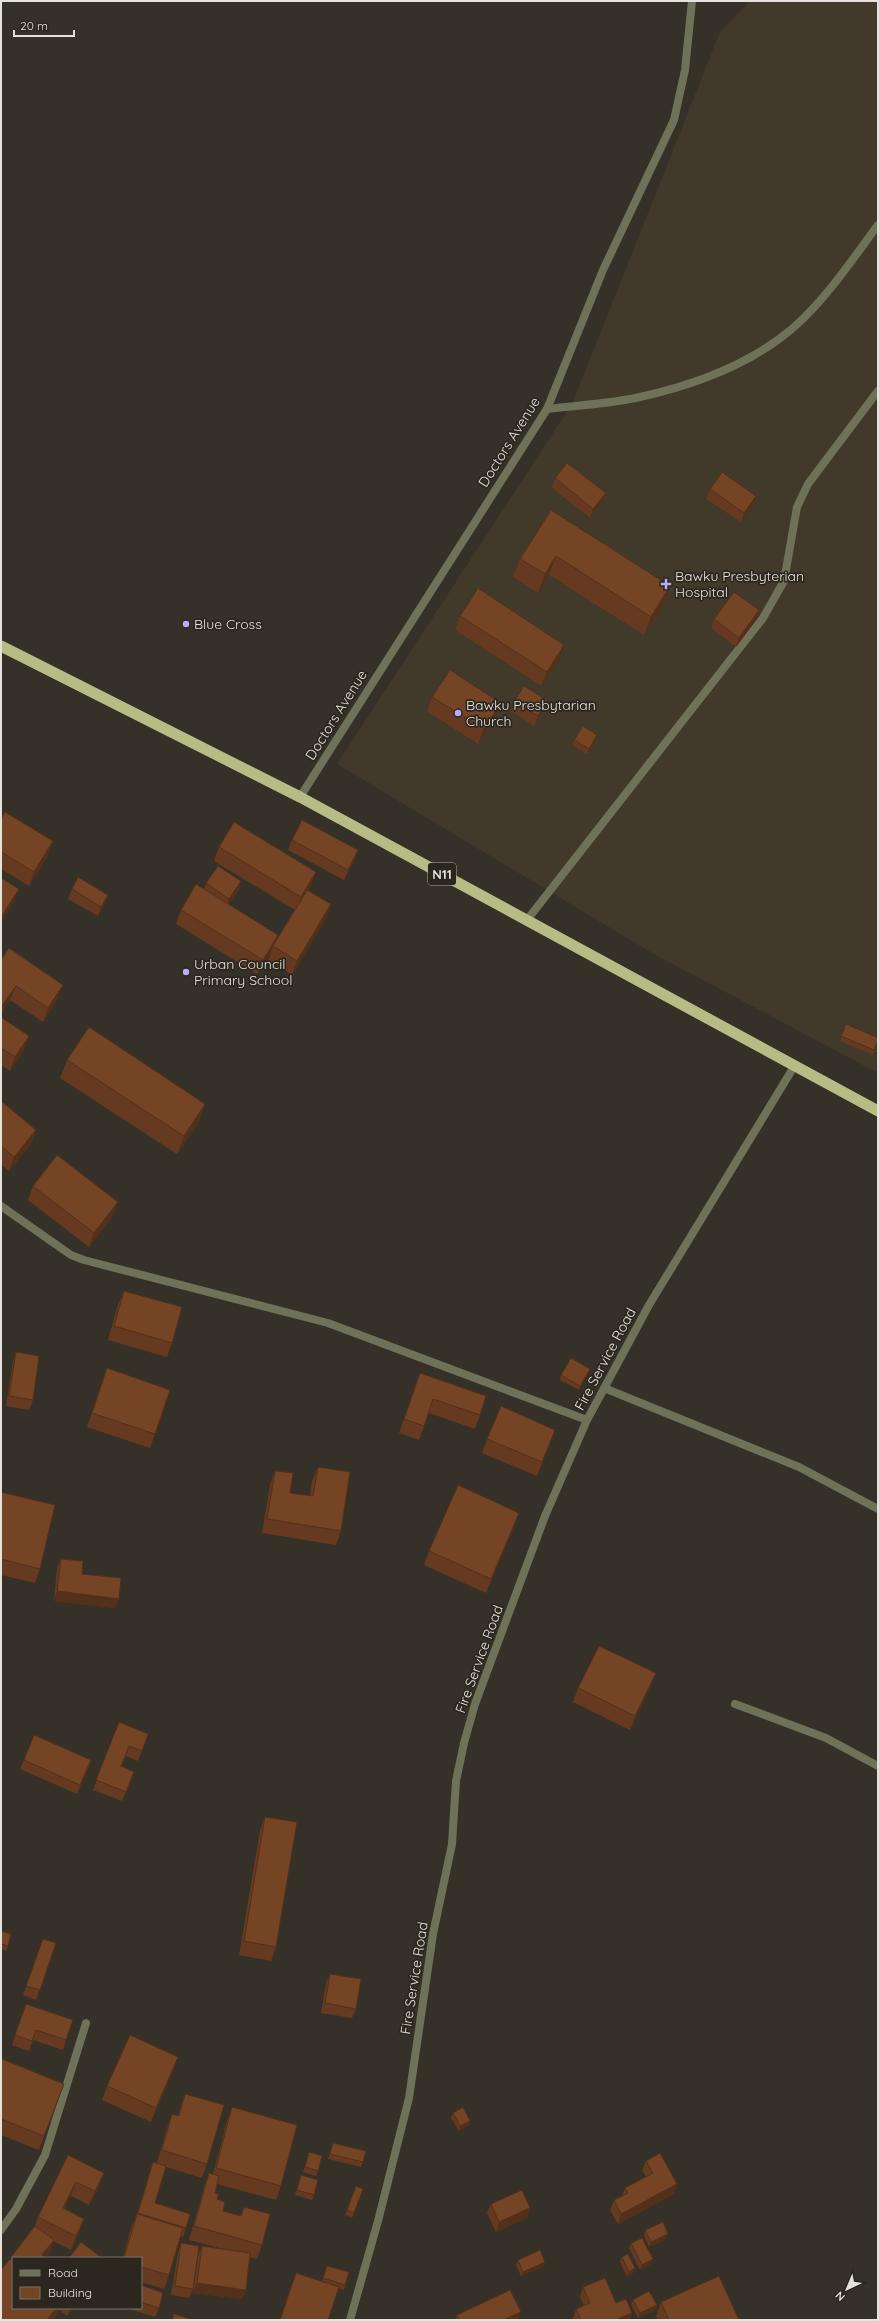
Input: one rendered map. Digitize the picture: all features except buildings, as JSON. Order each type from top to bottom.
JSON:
[{"type":"highway","name":"N11","points":[[1,646],[300,797],[878,1111]]},
{"type":"street","name":"Doctors Avenue","points":[[300,797],[547,409],[603,270],[674,120],[685,70],[692,1]]},
{"type":"street","points":[[547,409],[639,397],[689,383],[754,356],[794,327],[829,289],[878,225]]},
{"type":"street","points":[[527,920],[763,618],[784,581],[797,507],[808,484],[878,391]]},
{"type":"street","name":"Fire Service Road","points":[[350,2320],[376,2228],[409,2098],[433,1934],[452,1844],[456,1781],[464,1743],[475,1704],[545,1516],[587,1420],[649,1305],[795,1065]]},
{"type":"street","points":[[1,1206],[71,1255],[89,1262],[159,1278],[328,1322],[587,1420]]},
{"type":"street","points":[[604,1388],[799,1467],[878,1509]]},
{"type":"street","points":[[735,1704],[826,1738],[878,1766]]},
{"type":"street","points":[[1,2230],[16,2209],[45,2154],[86,2024]]},
{"type":"shaded area","name":"Bawku Presbyterian Hospital","points":[[750,1],[878,1],[878,1073],[652,953],[337,764],[572,404],[720,32]]},
{"type":"place","name":"Bawku Presbyterian Hospital","points":[[666,584]]},
{"type":"place","name":"Blue Cross","points":[[186,624]]},
{"type":"place","name":"Bawku Presbytarian Church","points":[[458,713]]},
{"type":"place","name":"Urban Council Primary School","points":[[186,972]]}]
